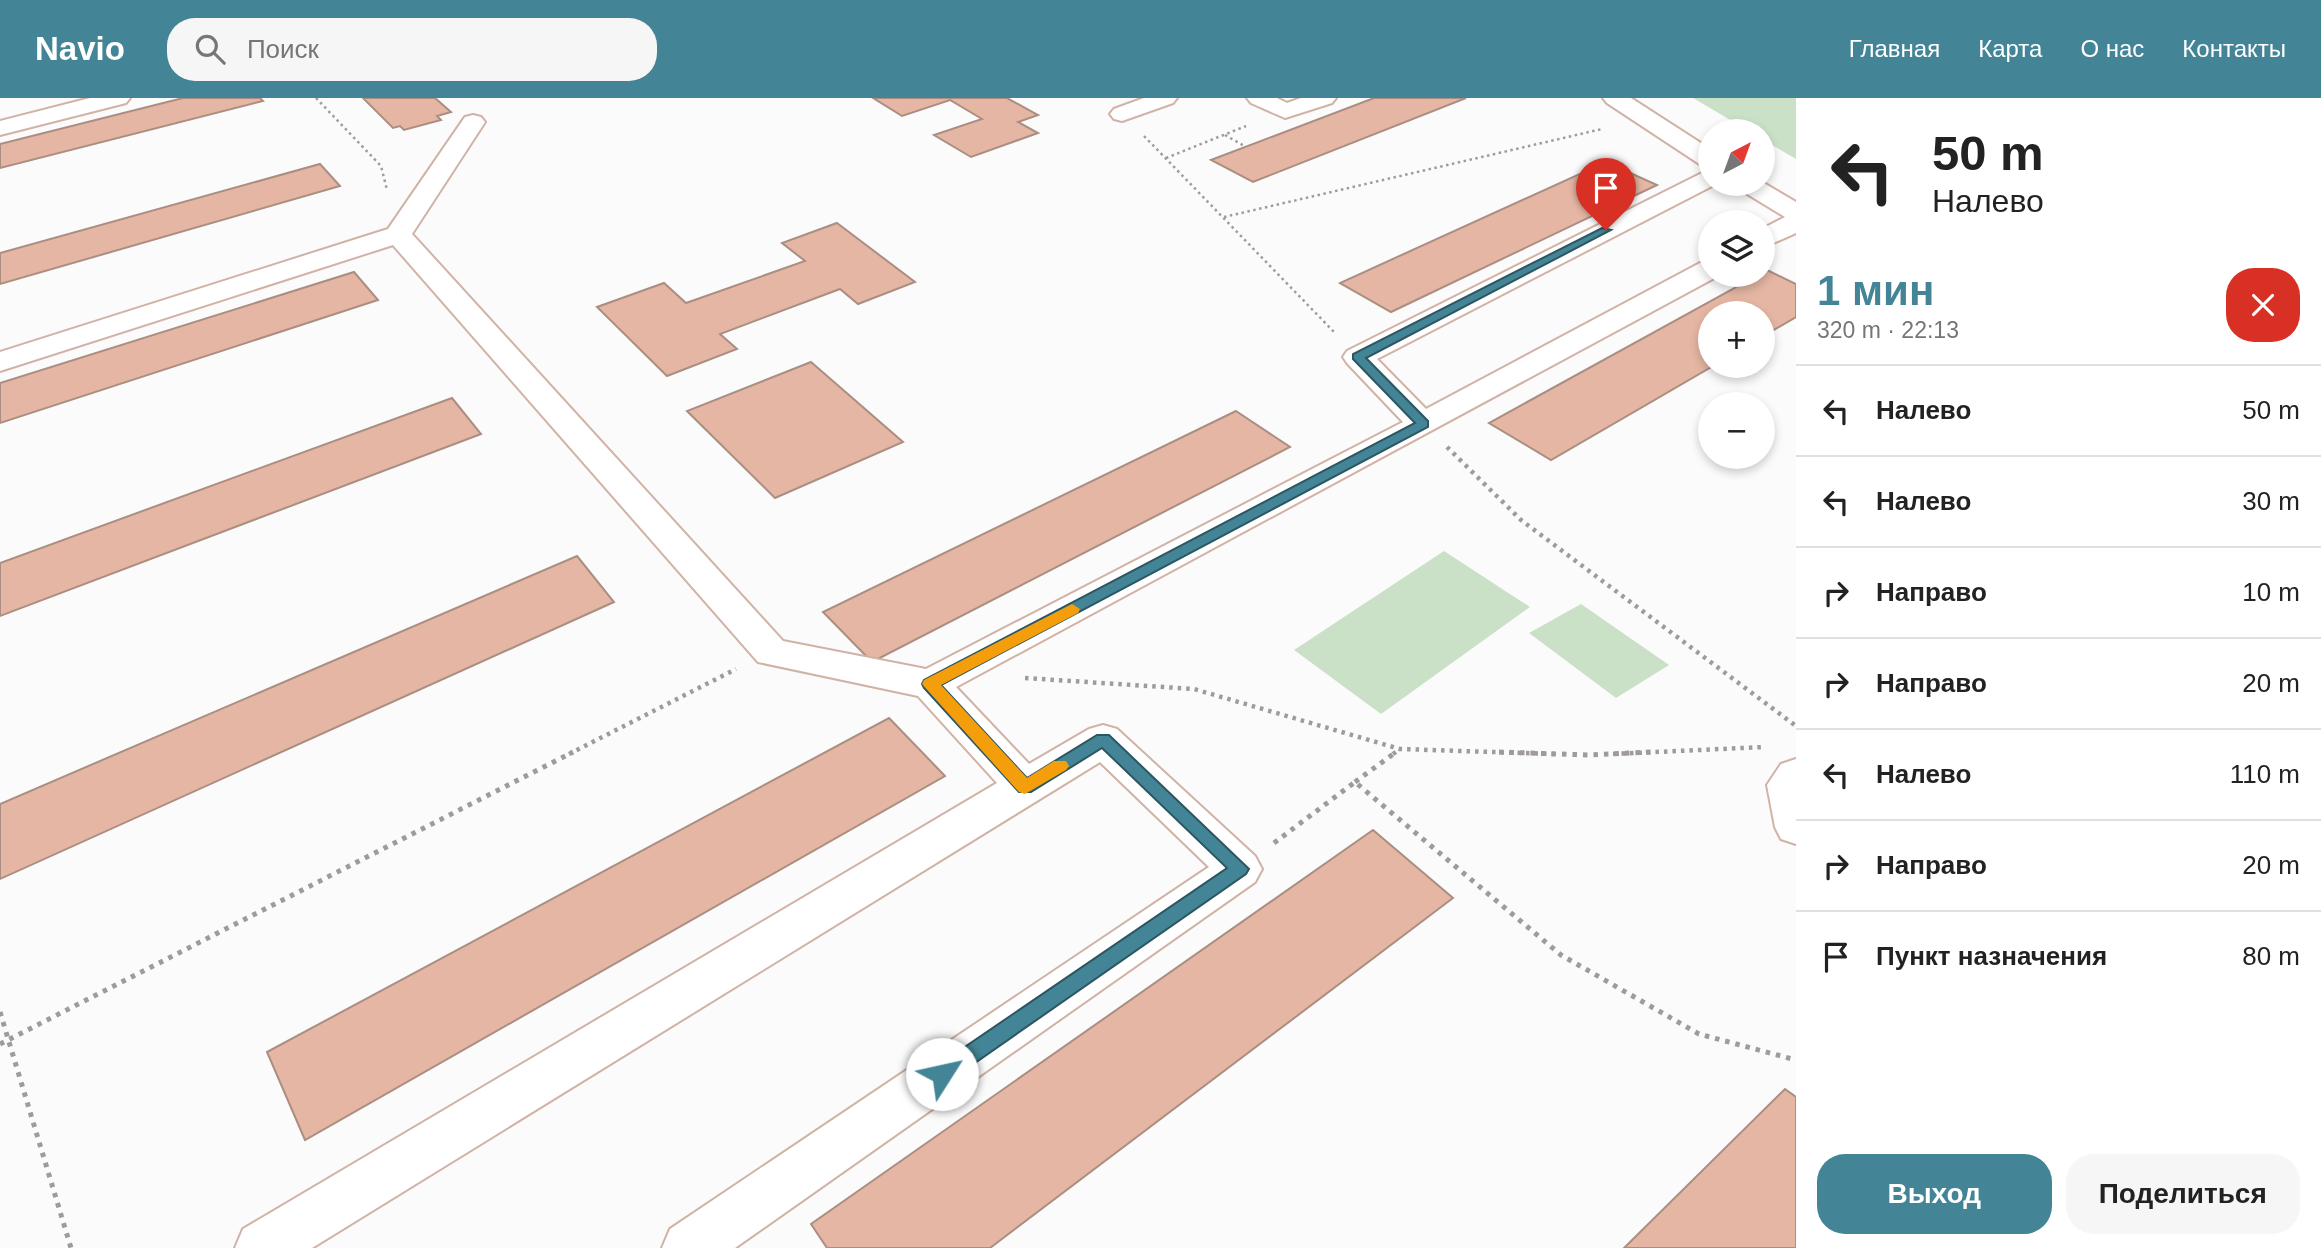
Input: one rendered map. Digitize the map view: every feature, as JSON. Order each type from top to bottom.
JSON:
[{"type":"street","points":[[0,128],[118,98]]},
{"type":"street","points":[[1122,114],[1165,98]]},
{"type":"street","points":[[1259,98],[1285,111],[1324,98]]},
{"type":"street","points":[[1615,98],[1698,152]]},
{"type":"street","points":[[0,362],[398,235],[473,122]]},
{"type":"street","points":[[1423,424],[1358,357],[1698,183]]},
{"type":"street","points":[[1768,196],[1796,213]]},
{"type":"street","points":[[1775,233],[1796,222]]},
{"type":"street","points":[[398,235],[771,652],[930,684],[1025,787]]},
{"type":"street","points":[[930,684],[1698,275]]},
{"type":"street","points":[[261,1248],[1103,740],[1240,869],[689,1248]]},
{"type":"street","points":[[1782,761],[1796,827]]},
{"type":"path","points":[[316,98],[381,166],[398,235]]},
{"type":"path","points":[[1166,158],[1285,111]]},
{"type":"path","points":[[1122,114],[1358,357]]},
{"type":"path","points":[[1224,217],[1647,119]]},
{"type":"path","points":[[1225,135],[1246,147]]},
{"type":"path","points":[[1423,424],[1521,520],[1796,726]]},
{"type":"path","points":[[0,1044],[771,652]]},
{"type":"path","points":[[1019,677],[1194,689],[1400,749],[1782,761]]},
{"type":"path","points":[[1240,869],[1400,749]]},
{"type":"path","points":[[1355,782],[1561,955],[1699,1034],[1796,1060]]},
{"type":"path","points":[[0,1012],[71,1248]]},
{"type":"green space","points":[[1693,98],[1796,98],[1796,159],[1775,147],[1775,119],[1729,119]]},
{"type":"green space","points":[[1444,551],[1530,607],[1381,714],[1294,650]]},
{"type":"green space","points":[[1581,604],[1669,665],[1616,698],[1529,633]]},
{"type":"building","points":[[183,98],[260,98],[263,101],[0,168],[0,144]]},
{"type":"building","points":[[363,98],[435,98],[451,112],[437,116],[441,120],[404,130],[400,126],[393,128]]},
{"type":"building","points":[[873,98],[1007,98],[1038,115],[1018,122],[1038,133],[971,157],[934,135],[982,119],[950,100],[902,116]]},
{"type":"building","points":[[1374,98],[1466,98],[1253,182],[1211,160]]},
{"type":"building","points":[[1606,162],[1657,185],[1391,312],[1340,283]]},
{"type":"building","points":[[320,164],[340,186],[0,284],[0,253]]},
{"type":"building","points":[[837,223],[915,282],[858,304],[840,289],[720,334],[737,349],[667,376],[597,307],[664,283],[686,303],[805,261],[782,243]]},
{"type":"building","points":[[354,272],[378,300],[0,423],[0,383]]},
{"type":"building","points":[[1775,274],[1796,284],[1796,317],[1775,329],[1775,301],[1711,301],[1736,287],[1775,287]]},
{"type":"building","points":[[1698,308],[1698,375],[1551,460],[1489,423]]},
{"type":"building","points":[[811,362],[903,442],[775,498],[687,411]]},
{"type":"building","points":[[452,398],[481,434],[0,616],[0,563]]},
{"type":"building","points":[[1236,411],[1290,447],[872,662],[823,612]]},
{"type":"building","points":[[577,556],[614,602],[0,879],[0,804]]},
{"type":"building","points":[[889,718],[945,776],[305,1140],[267,1052]]},
{"type":"building","points":[[1373,830],[1453,898],[990,1248],[827,1248],[811,1224]]},
{"type":"building","points":[[1785,1089],[1796,1097],[1796,1248],[1624,1248]]},
{"type":"slow traffic","points":[[1060,766],[1025,787],[930,684],[1072,609]]},
{"type":"route","points":[[942,1074],[1240,869],[1103,740],[1025,787],[930,684],[1423,424],[1358,357],[1606,230]]}]
